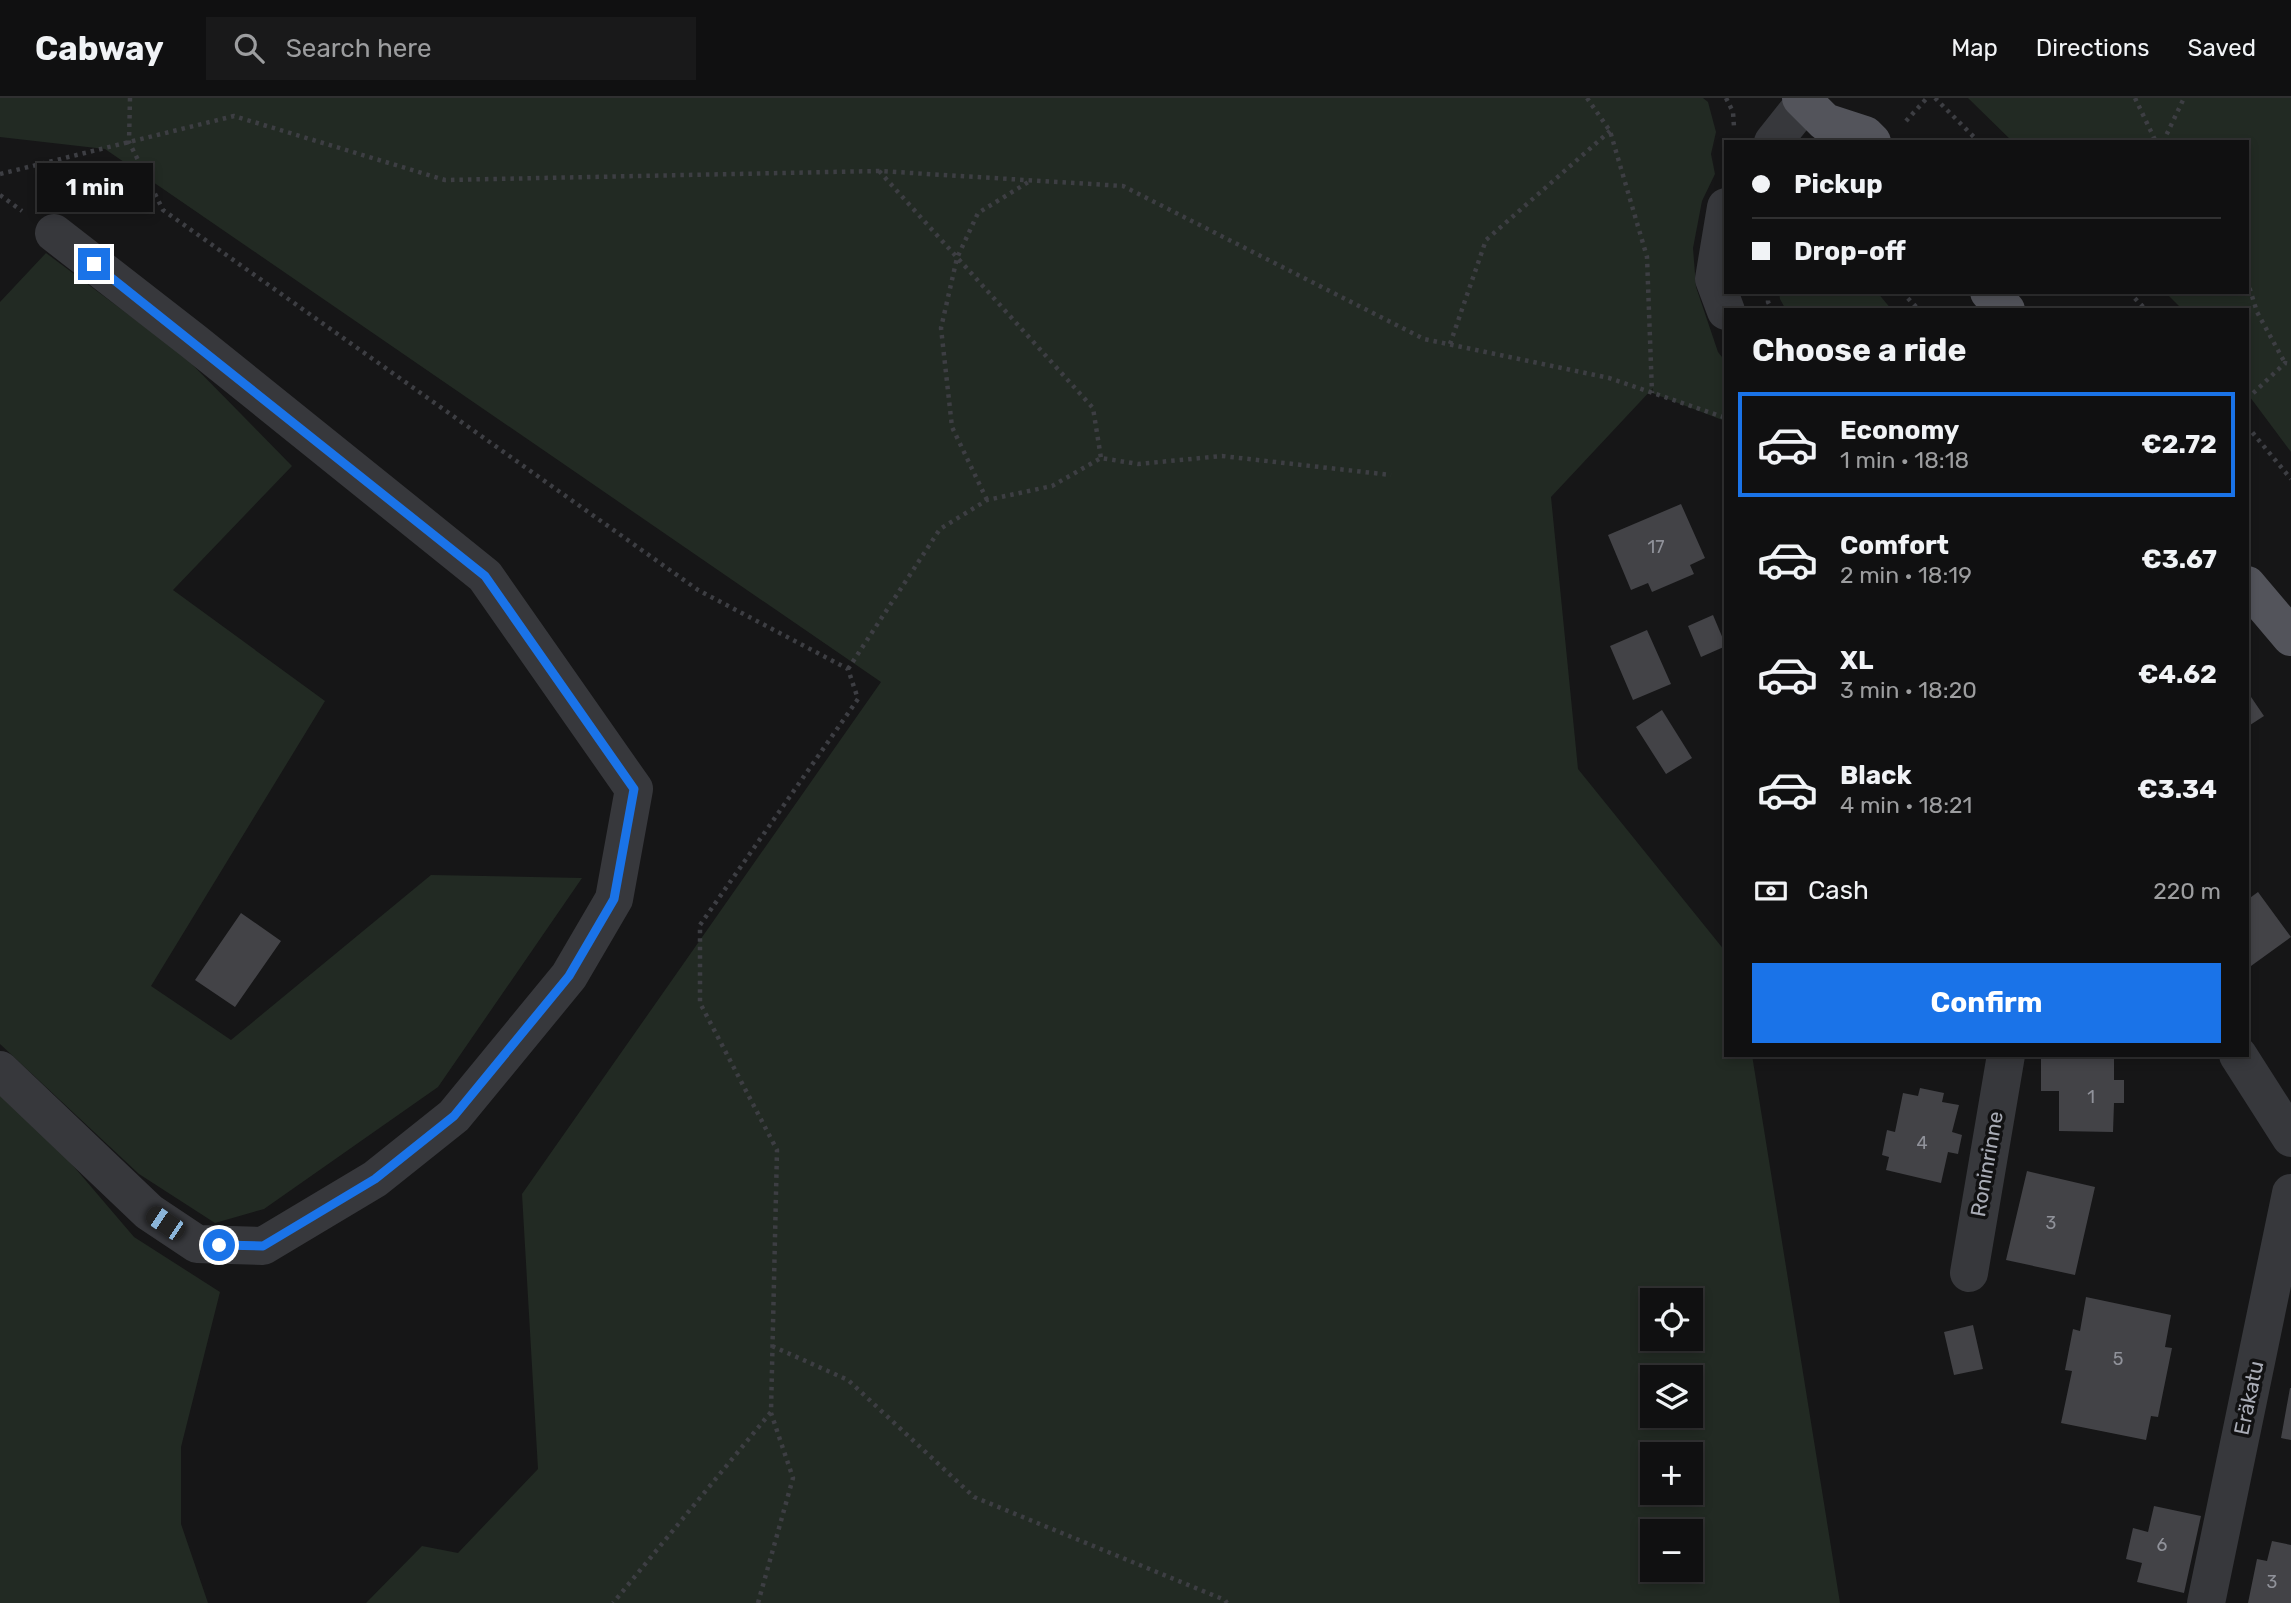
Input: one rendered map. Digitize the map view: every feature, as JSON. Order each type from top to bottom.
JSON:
[{"type":"main road","points":[[1815,116],[1865,135],[1870,140]]},
{"type":"main road","points":[[1991,294],[2004,308]]},
{"type":"main road","points":[[2249,587],[2291,637]]},
{"type":"street","points":[[1776,140],[1815,116]]},
{"type":"street","points":[[1724,219],[1714,279],[1725,308]]},
{"type":"street","points":[[0,1070],[149,1212],[168,1225],[197,1244],[263,1246],[375,1179],[454,1116],[569,976],[614,899],[634,789],[485,576],[54,233]]},
{"type":"street","name":"Roninrinne","points":[[1969,1273],[2006,1057]]},
{"type":"street","points":[[2239,1057],[2291,1138]]},
{"type":"street","name":"Eräkatu","points":[[2206,1603],[2291,1193]]},
{"type":"path","points":[[130,98],[130,142],[163,210],[698,590],[848,669],[858,699],[700,925],[700,1003],[777,1150],[771,1412],[793,1478],[758,1603]]},
{"type":"path","points":[[1587,98],[1610,131],[1647,257],[1652,393]]},
{"type":"path","points":[[1726,98],[1733,112],[1734,132]]},
{"type":"path","points":[[1936,98],[1977,140]]},
{"type":"path","points":[[2135,98],[2155,140]]},
{"type":"path","points":[[2164,140],[2184,98]]},
{"type":"path","points":[[0,174],[234,116],[445,180],[879,171],[1123,186],[1424,339],[1609,378],[1724,417]]},
{"type":"path","points":[[1450,344],[1486,240],[1610,131]]},
{"type":"path","points":[[879,171],[1093,408],[1101,458]]},
{"type":"path","points":[[987,500],[952,428],[941,328],[957,258],[978,213],[1031,180]]},
{"type":"path","points":[[2249,286],[2257,312],[2288,363],[2249,398]]},
{"type":"path","points":[[1904,294],[1917,308]]},
{"type":"path","points":[[2131,294],[2144,308]]},
{"type":"path","points":[[2249,428],[2291,479]]},
{"type":"path","points":[[848,669],[940,529],[987,500],[1052,486],[1101,458],[1138,464],[1222,456],[1391,475]]},
{"type":"path","points":[[772,1346],[848,1380],[974,1497],[1227,1603]]},
{"type":"path","points":[[613,1603],[771,1412]]},
{"type":"shaded area","points":[[0,98],[1703,98],[1708,102],[1716,132],[1711,154],[1715,174],[1702,201],[1693,248],[1696,287],[1718,352],[1724,360],[1724,421],[1652,393],[1653,388],[1551,497],[1578,769],[1724,950],[1724,1057],[1752,1057],[1840,1603],[366,1603],[422,1546],[458,1553],[538,1469],[522,1194],[881,682],[105,149],[0,137]]},
{"type":"shaded area","points":[[1968,98],[2291,98],[2291,452],[2249,396],[2249,308],[2181,308],[2167,294],[2249,294],[2249,140],[2011,140]]},
{"type":"shaded area","points":[[46,253],[184,356],[292,466],[173,590],[325,701],[151,986],[231,1040],[431,875],[582,878],[438,1087],[264,1209],[215,1223],[139,1174],[0,1044],[0,302]]},
{"type":"shaded area","points":[[1779,294],[1879,294],[1890,308],[1785,308]]},
{"type":"shaded area","points":[[0,1093],[40,1127],[134,1237],[220,1292],[181,1447],[181,1524],[208,1603],[0,1603]]},
{"type":"building","points":[[1681,504],[1705,558],[1690,565],[1694,574],[1652,592],[1648,583],[1631,590],[1608,535]]},
{"type":"building","points":[[1713,615],[1724,647],[1701,657],[1688,626]]},
{"type":"building","points":[[1647,630],[1671,684],[1633,700],[1610,646]]},
{"type":"building","points":[[2249,694],[2264,716],[2249,726]]},
{"type":"building","points":[[1662,710],[1692,758],[1666,774],[1636,727]]},
{"type":"building","points":[[2258,892],[2291,937],[2251,966],[2249,964],[2249,899]]},
{"type":"building","points":[[241,913],[281,941],[235,1007],[195,980]]},
{"type":"building","points":[[2041,1057],[2114,1057],[2114,1080],[2124,1080],[2124,1103],[2114,1103],[2113,1132],[2059,1131],[2059,1091],[2041,1091]]},
{"type":"building","points":[[1920,1088],[1944,1093],[1942,1102],[1959,1105],[1952,1132],[1962,1135],[1958,1154],[1948,1152],[1941,1183],[1886,1170],[1889,1157],[1882,1155],[1887,1130],[1895,1132],[1903,1093],[1918,1096]]},
{"type":"building","points":[[2027,1171],[2095,1187],[2075,1275],[2006,1260]]},
{"type":"building","points":[[2086,1297],[2171,1315],[2165,1347],[2172,1348],[2158,1417],[2151,1416],[2146,1440],[2061,1423],[2072,1371],[2065,1370],[2073,1329],[2080,1331]]},
{"type":"building","points":[[1973,1325],[1983,1369],[1954,1375],[1944,1332]]},
{"type":"building","points":[[2291,1388],[2291,1440],[2281,1438]]},
{"type":"building","points":[[2154,1506],[2201,1516],[2184,1593],[2137,1582],[2142,1563],[2126,1559],[2133,1528],[2148,1532]]},
{"type":"building","points":[[2272,1541],[2291,1545],[2291,1603],[2248,1603],[2257,1559],[2267,1561]]},
{"type":"route","points":[[94,264],[485,576],[634,789],[614,899],[569,976],[454,1116],[375,1179],[263,1246],[219,1245]]}]
